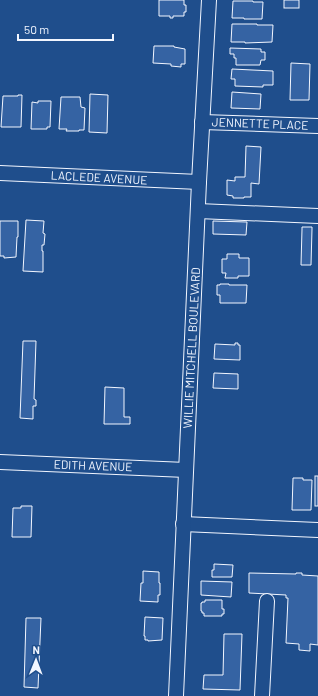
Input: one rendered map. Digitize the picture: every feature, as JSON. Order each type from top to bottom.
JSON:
[{"type":"street","name":"WILLIE MITCHELL BOULEVARD","points":[[176,696],[199,182],[209,0]]},
{"type":"street","name":"JENNETTE PLACE","points":[[202,122],[318,126]]},
{"type":"street","name":"LACLEDE AVENUE","points":[[0,173],[199,182]]},
{"type":"street","points":[[198,211],[318,216]]},
{"type":"street","name":"EDITH AVENUE","points":[[0,462],[186,470]]},
{"type":"street","points":[[184,524],[318,530]]},
{"type":"street","points":[[262,696],[267,601]]},
{"type":"building","points":[[159,0],[184,0],[186,12],[184,12],[184,16],[173,16],[173,18],[170,18],[170,16],[159,16]]},
{"type":"building","points":[[284,0],[299,0],[299,8],[284,8]]},
{"type":"building","points":[[233,1],[263,2],[262,19],[232,18]]},
{"type":"building","points":[[232,24],[273,25],[272,42],[231,42]]},
{"type":"building","points":[[154,46],[174,46],[185,49],[185,64],[181,64],[181,67],[171,66],[171,64],[153,63]]},
{"type":"building","points":[[230,48],[261,49],[261,52],[265,52],[265,60],[261,60],[260,65],[236,65],[236,58],[234,58],[234,54],[230,54]]},
{"type":"building","points":[[291,63],[310,64],[309,100],[290,100]]},
{"type":"building","points":[[232,69],[273,71],[273,85],[263,85],[263,87],[235,86],[235,79],[231,79]]},
{"type":"building","points":[[232,92],[261,94],[260,109],[231,108]]},
{"type":"building","points":[[90,94],[108,95],[107,133],[89,132]]},
{"type":"building","points":[[22,95],[21,127],[1,127],[3,96]]},
{"type":"building","points":[[61,97],[80,97],[81,107],[85,108],[84,130],[66,131],[67,129],[59,129]]},
{"type":"building","points":[[38,101],[51,101],[50,127],[47,127],[47,129],[31,129],[32,102],[38,103]]},
{"type":"building","points":[[246,146],[261,147],[259,184],[251,183],[251,197],[233,198],[233,196],[227,195],[227,180],[235,181],[235,177],[245,177]]},
{"type":"building","points":[[26,220],[44,221],[43,233],[45,234],[44,245],[42,245],[43,272],[23,271]]},
{"type":"building","points":[[0,221],[18,221],[16,257],[4,258],[4,256],[0,256]]},
{"type":"building","points":[[213,221],[247,222],[246,235],[213,234]]},
{"type":"building","points":[[302,227],[312,227],[311,265],[301,265]]},
{"type":"building","points":[[227,254],[239,254],[239,258],[249,258],[249,276],[225,278],[226,273],[222,273],[222,259],[227,259]]},
{"type":"building","points":[[217,285],[247,285],[246,303],[220,303],[220,295],[217,295]]},
{"type":"building","points":[[23,341],[36,341],[34,399],[36,400],[36,406],[33,406],[33,419],[20,418]]},
{"type":"building","points":[[235,343],[240,345],[240,360],[214,359],[215,344],[235,345]]},
{"type":"building","points":[[214,373],[238,374],[238,389],[213,388]]},
{"type":"building","points":[[105,387],[124,388],[124,417],[130,417],[130,424],[104,424]]},
{"type":"building","points":[[315,476],[318,476],[318,506],[315,506]]},
{"type":"building","points":[[293,478],[312,480],[311,510],[292,510]]},
{"type":"building","points":[[21,506],[32,506],[31,537],[12,537],[13,508],[21,508]]},
{"type":"building","points":[[214,564],[233,565],[232,577],[212,577]]},
{"type":"building","points":[[143,571],[159,572],[160,595],[158,595],[158,602],[140,601]]},
{"type":"building","points":[[249,573],[302,573],[302,575],[318,576],[318,645],[310,644],[310,651],[299,650],[299,644],[286,643],[288,598],[286,598],[286,595],[249,593]]},
{"type":"building","points":[[201,581],[232,582],[231,597],[201,595]]},
{"type":"building","points":[[205,600],[222,600],[222,609],[224,609],[224,614],[222,614],[222,616],[204,616],[204,613],[201,611],[201,603],[205,602]]},
{"type":"building","points":[[145,617],[163,618],[162,640],[145,640]]},
{"type":"building","points":[[26,618],[41,618],[38,688],[24,687]]},
{"type":"building","points":[[224,634],[242,634],[240,690],[203,689],[204,675],[223,675]]}]
